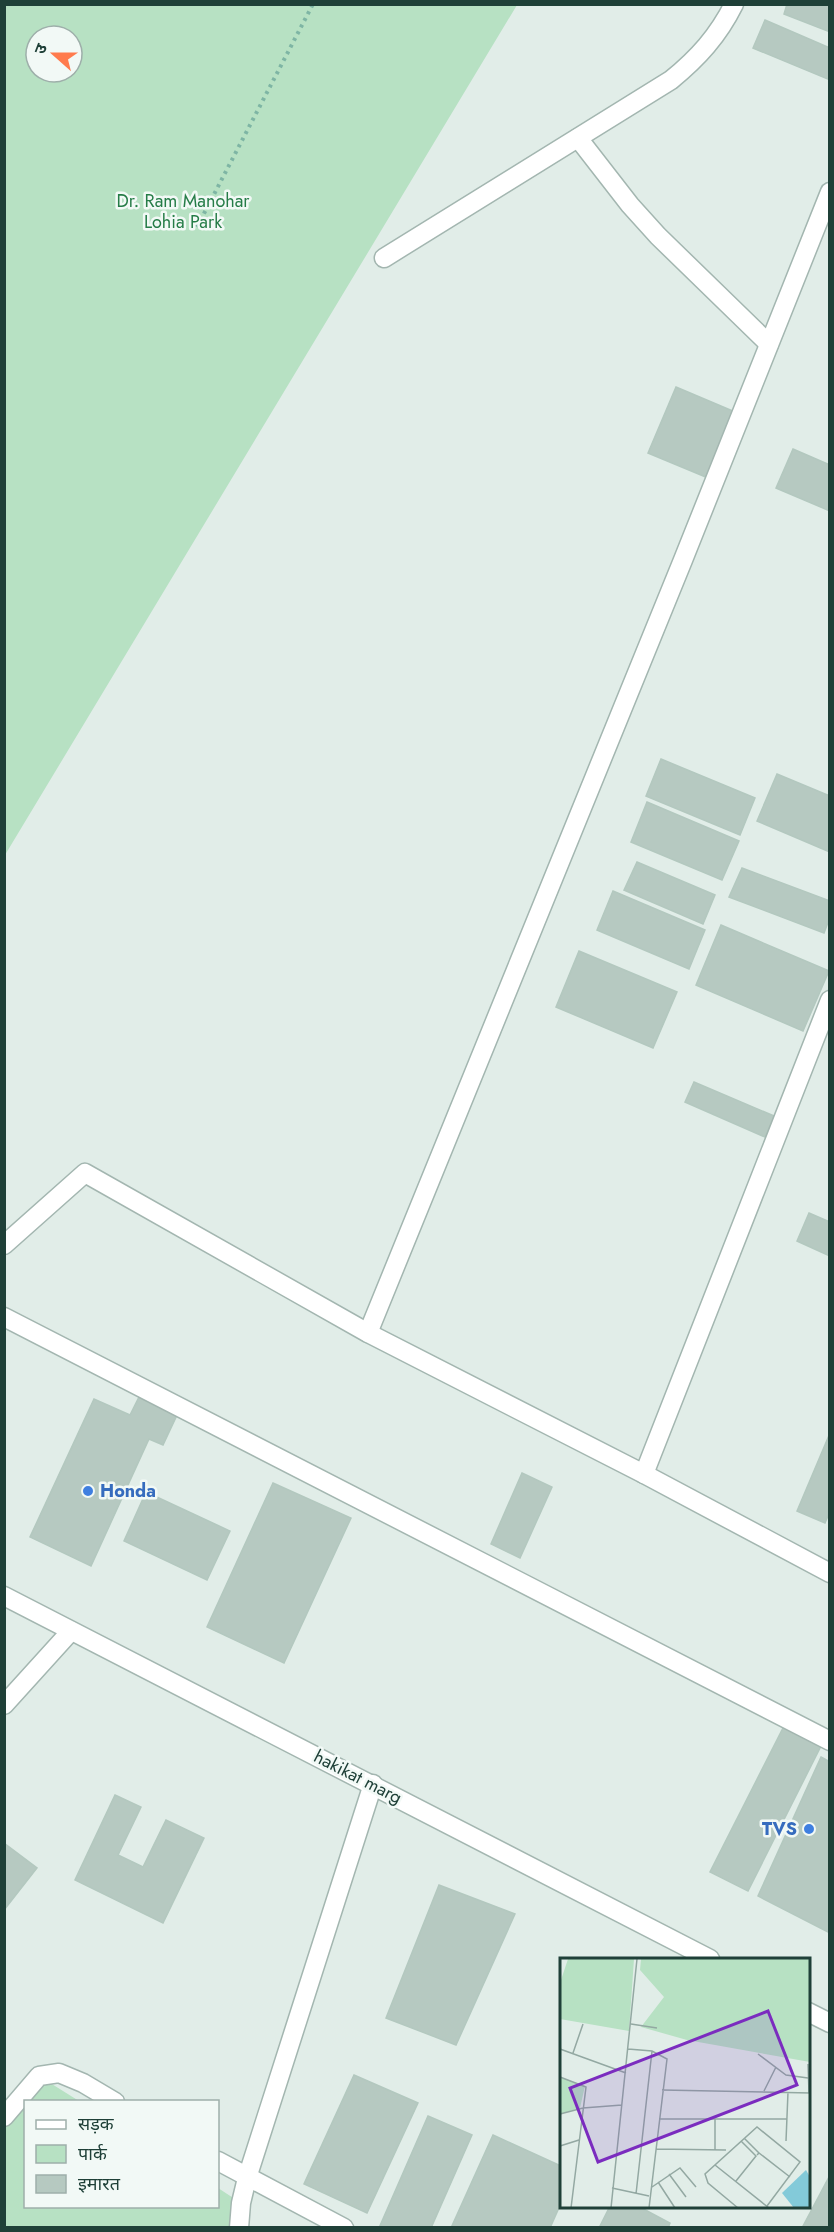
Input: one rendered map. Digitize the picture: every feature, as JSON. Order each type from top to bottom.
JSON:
[{"type":"street","points":[[384,258],[671,80],[693,63],[709,45],[734,4]]},
{"type":"street","points":[[578,138],[630,205],[658,236],[769,344]]},
{"type":"street","points":[[368,1333],[683,560],[830,192]]},
{"type":"street","points":[[644,1474],[830,1000]]},
{"type":"street","points":[[4,1245],[85,1173],[368,1333],[644,1474],[830,1574]]},
{"type":"street","points":[[4,1317],[830,1741]]},
{"type":"street","name":"hakikat marg","points":[[4,1596],[708,1958]]},
{"type":"street","points":[[4,1705],[71,1631]]},
{"type":"street","points":[[239,2228],[241,2203],[247,2178],[373,1784]]},
{"type":"street","points":[[810,2013],[830,2024]]},
{"type":"street","points":[[4,2117],[39,2076],[59,2073],[83,2083],[112,2100]]},
{"type":"street","points":[[219,2162],[344,2228]]},
{"type":"path","points":[[197,227],[313,4]]},
{"type":"green space","name":"Dr. Ram Manohar Lohia Park","points":[[4,5],[517,5],[5,855]]},
{"type":"green space","points":[[39,2076],[77,2100],[24,2100],[24,2208],[219,2208],[219,2189],[241,2203],[239,2227],[5,2228],[5,2117]]},
{"type":"building","points":[[787,4],[830,4],[830,32],[784,14]]},
{"type":"building","points":[[765,20],[830,48],[830,80],[753,48]]},
{"type":"building","points":[[676,387],[735,412],[708,478],[648,453]]},
{"type":"building","points":[[793,449],[830,465],[830,511],[776,488]]},
{"type":"building","points":[[661,759],[755,798],[740,835],[646,796]]},
{"type":"building","points":[[777,774],[830,796],[830,852],[757,821]]},
{"type":"building","points":[[647,802],[739,841],[722,880],[631,842]]},
{"type":"building","points":[[637,862],[715,895],[703,924],[624,890]]},
{"type":"building","points":[[742,868],[830,901],[830,917],[824,933],[729,897]]},
{"type":"building","points":[[613,891],[705,930],[689,969],[597,930]]},
{"type":"building","points":[[721,925],[829,971],[803,1031],[696,985]]},
{"type":"building","points":[[579,951],[677,992],[653,1048],[556,1007]]},
{"type":"building","points":[[694,1082],[774,1116],[765,1137],[685,1102]]},
{"type":"building","points":[[809,1213],[830,1222],[830,1256],[797,1241]]},
{"type":"building","name":"Honda","points":[[139,1397],[177,1415],[163,1445],[149,1439],[91,1566],[30,1537],[94,1399],[130,1415]]},
{"type":"building","points":[[830,1433],[830,1511],[825,1523],[797,1511]]},
{"type":"building","points":[[522,1473],[552,1487],[520,1558],[491,1544]]},
{"type":"building","points":[[273,1483],[351,1518],[284,1663],[207,1627]]},
{"type":"building","points":[[146,1492],[230,1531],[207,1580],[124,1541]]},
{"type":"building","points":[[785,1724],[822,1744],[748,1891],[710,1872]]},
{"type":"building","name":"TVS","points":[[821,1757],[830,1762],[830,1933],[758,1896]]},
{"type":"building","points":[[115,1795],[141,1807],[118,1855],[143,1867],[166,1820],[204,1838],[163,1923],[75,1880]]},
{"type":"building","points":[[4,1843],[37,1868],[4,1910]]},
{"type":"building","points":[[439,1885],[515,1914],[456,2045],[386,2018]]},
{"type":"building","points":[[354,2075],[418,2103],[367,2213],[304,2184]]},
{"type":"building","points":[[428,2116],[472,2135],[431,2228],[379,2228]]},
{"type":"building","points":[[493,2135],[560,2166],[560,2205],[550,2228],[451,2228]]},
{"type":"building","points":[[830,2175],[830,2228],[802,2228]]},
{"type":"building","points":[[609,2208],[642,2208],[670,2223],[668,2228],[599,2228]]},
{"type":"place","name":"Honda","points":[[88,1491]]},
{"type":"place","name":"TVS","points":[[809,1829]]}]
